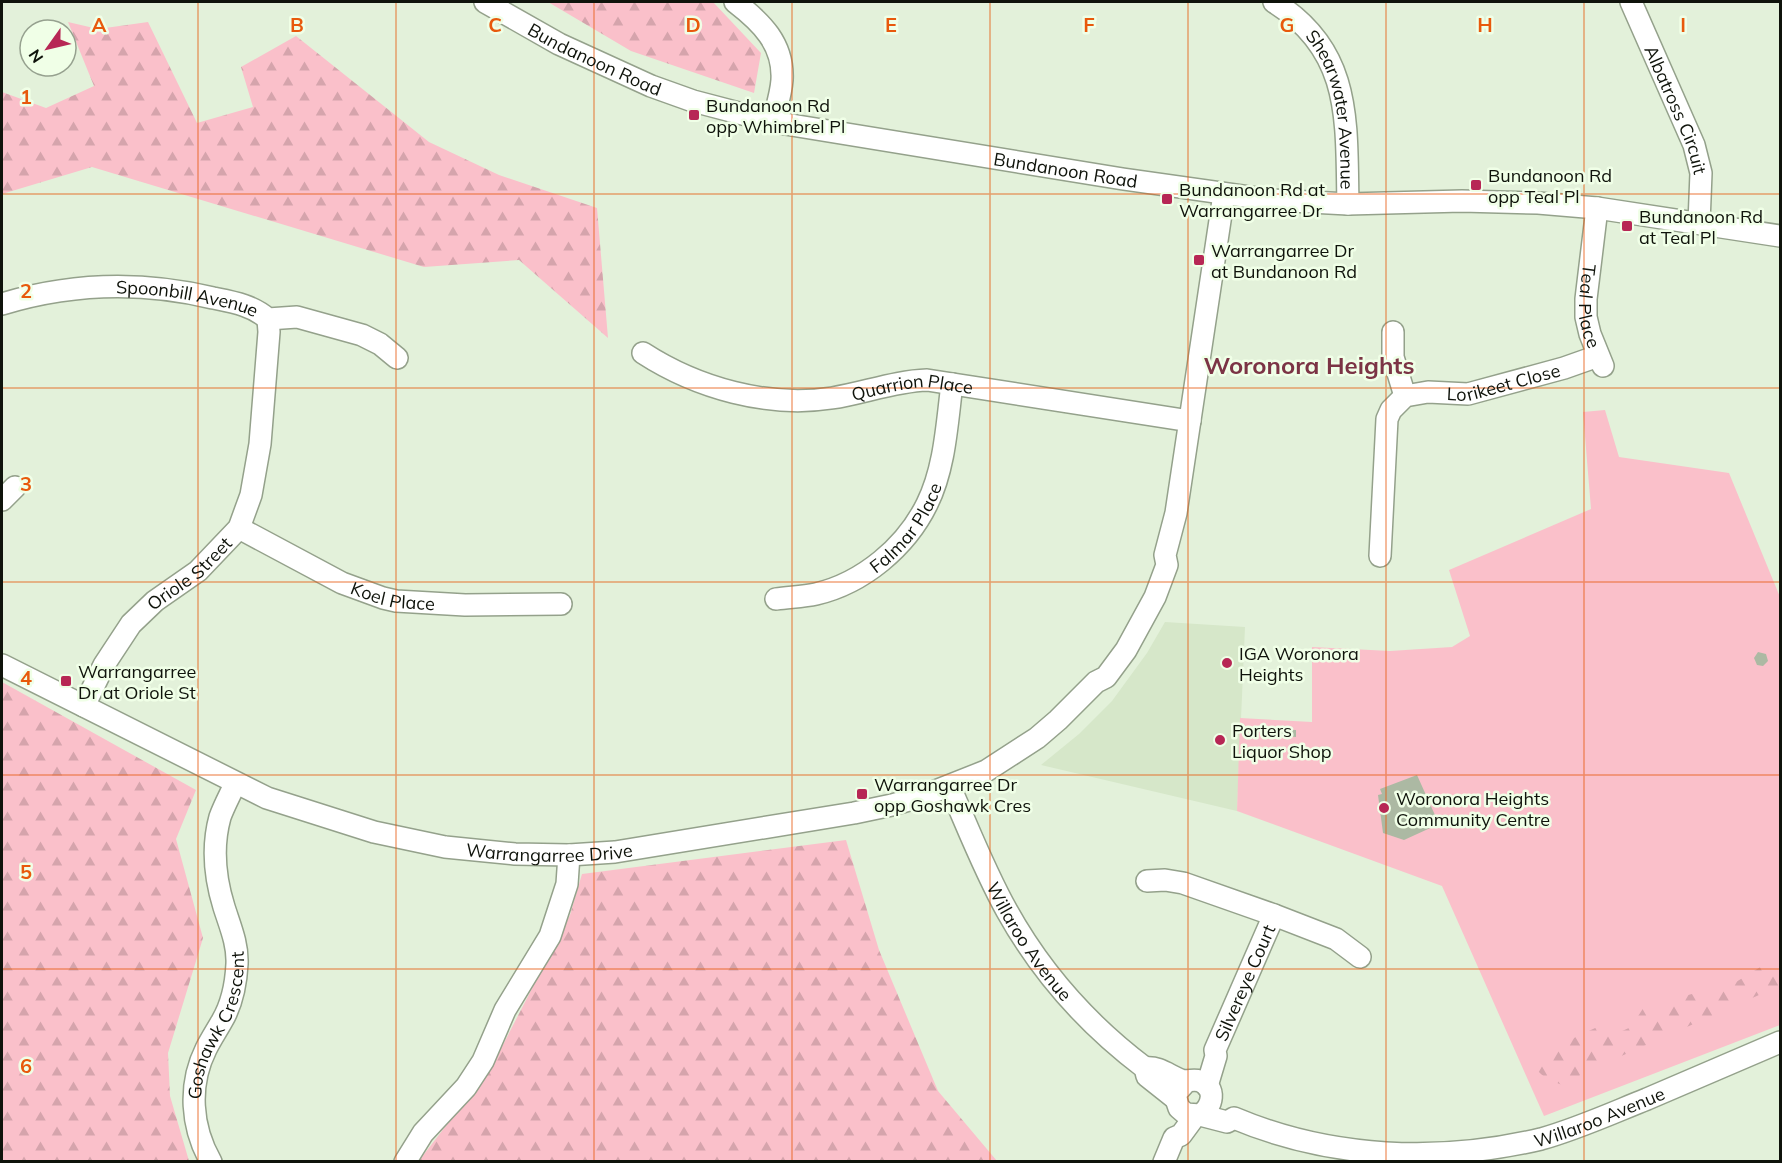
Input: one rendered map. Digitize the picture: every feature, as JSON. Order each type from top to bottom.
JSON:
[{"type":"street","name":"Bundanoon Road","points":[[485,2],[559,44],[651,86],[693,101],[773,122],[1272,200],[1348,204],[1462,201],[1538,203],[1597,208],[1780,236]]},
{"type":"street","points":[[735,2],[759,21],[775,45],[781,64],[782,81],[773,122]]},
{"type":"street","name":"Shearwater Avenue","points":[[1274,2],[1306,26],[1324,50],[1336,76],[1346,122],[1348,204]]},
{"type":"street","name":"Albatross Circuit","points":[[1631,2],[1694,145],[1701,173],[1699,223]]},
{"type":"street","name":"Warrangarree Drive","points":[[2,665],[235,784],[267,798],[334,821],[410,841],[484,852],[570,855],[655,847],[892,806],[950,787],[993,766],[1037,738],[1071,709],[1096,682],[1099,671],[1137,613],[1159,562],[1166,555],[1176,513],[1224,194]]},
{"type":"street","name":"Teal Place","points":[[1597,208],[1586,316],[1590,334],[1601,361]]},
{"type":"street","name":"Spoonbill Avenue","points":[[2,304],[71,288],[160,288],[195,293],[246,305],[268,319],[297,317],[362,335],[380,344],[397,358]]},
{"type":"street","name":"Oriole Street","points":[[84,706],[104,665],[131,624],[155,601],[198,571],[239,528],[251,495],[260,444],[269,332],[268,319]]},
{"type":"street","points":[[1380,556],[1387,419],[1391,410],[1405,396],[1393,357],[1393,332]]},
{"type":"street","name":"Quarrion Place","points":[[643,354],[663,367],[686,377],[740,394],[769,398],[805,400],[829,398],[909,380],[927,380],[1190,421]]},
{"type":"street","name":"Lorikeet Close","points":[[1405,396],[1428,392],[1468,394],[1564,368],[1601,361]]},
{"type":"street","name":"Falmar Place","points":[[776,598],[816,594],[833,589],[867,572],[900,542],[927,504],[936,479],[952,384]]},
{"type":"street","name":"Koel Place","points":[[239,528],[342,583],[383,598],[396,601],[465,605],[561,604]]},
{"type":"street","name":"Goshawk Crescent","points":[[212,1161],[202,1146],[197,1125],[194,1106],[195,1085],[207,1047],[227,1011],[236,975],[235,943],[219,889],[215,855],[221,816],[235,784]]},
{"type":"street","name":"Willaroo Avenue","points":[[950,787],[995,888],[1030,949],[1059,988],[1100,1031],[1145,1068],[1153,1067],[1227,1122],[1234,1119],[1284,1137],[1341,1150],[1419,1155],[1480,1151],[1516,1145],[1560,1133],[1780,1042]]},
{"type":"street","points":[[405,1161],[423,1133],[466,1087],[483,1061],[505,1010],[550,936],[567,884],[570,855]]},
{"type":"street","name":"Silvereye Court","points":[[1147,881],[1165,880],[1183,883],[1274,915],[1336,939],[1360,957]]},
{"type":"street","name":"Silvereye Court","points":[[1164,1161],[1174,1138],[1173,1130],[1216,1056],[1215,1050],[1274,915]]},
{"type":"shaded area","points":[[1165,622],[1245,627],[1237,811],[1041,765],[1079,734],[1112,701],[1147,653]]},
{"type":"green space","points":[[548,2],[713,2],[761,53],[754,93],[631,51]]},
{"type":"green space","points":[[148,22],[197,123],[253,107],[241,67],[296,36],[429,142],[499,175],[597,208],[608,338],[519,260],[424,267],[92,167],[2,194],[2,92],[46,108],[94,86],[78,47],[78,24],[98,29]]},
{"type":"green space","points":[[1605,410],[1619,457],[1729,473],[1780,597],[1780,1025],[1544,1116],[1442,886],[1237,811],[1240,718],[1312,722],[1312,647],[1390,651],[1452,647],[1470,636],[1449,570],[1591,509],[1583,412]]},
{"type":"green space","points":[[2,682],[196,790],[176,839],[203,938],[168,1053],[170,1096],[189,1161],[2,1161]]},
{"type":"green space","points":[[846,840],[879,950],[938,1091],[997,1161],[418,1162],[492,1066],[570,915],[582,874]]},
{"type":"green space","points":[[1780,955],[1780,982],[1777,987],[1592,1069],[1562,1085],[1544,1076],[1533,1063],[1530,1049],[1548,1050],[1608,1022],[1620,1032],[1631,1027],[1644,1007],[1736,982]]},
{"type":"building","points":[[1758,652],[1766,654],[1768,661],[1763,666],[1757,665],[1754,658]]},
{"type":"building","points":[[1274,729],[1296,730],[1296,737],[1274,735]]},
{"type":"building","points":[[1417,775],[1439,824],[1404,840],[1383,833],[1378,795],[1382,794],[1380,789]]},
{"type":"place","name":"Bundanoon Rd opp Whimbrel Pl","points":[[694,115]]},
{"type":"place","name":"Bundanoon Rd opp Teal Pl","points":[[1476,185]]},
{"type":"place","name":"Bundanoon Rd at Warrangarree Dr","points":[[1167,199]]},
{"type":"place","name":"Bundanoon Rd at Teal Pl","points":[[1627,226]]},
{"type":"place","name":"Warrangarree Dr at Bundanoon Rd","points":[[1199,260]]},
{"type":"place","name":"IGA Woronora Heights","points":[[1227,663]]},
{"type":"place","name":"Warrangarree Dr at Oriole St","points":[[66,681]]},
{"type":"place","name":"Porters Liquor Shop","points":[[1220,740]]},
{"type":"place","name":"Warrangarree Dr opp Goshawk Cres","points":[[862,794]]},
{"type":"place","name":"Woronora Heights Community Centre","points":[[1384,808]]},
{"type":"district","name":"Woronora Heights","points":[[1309,365]]}]
